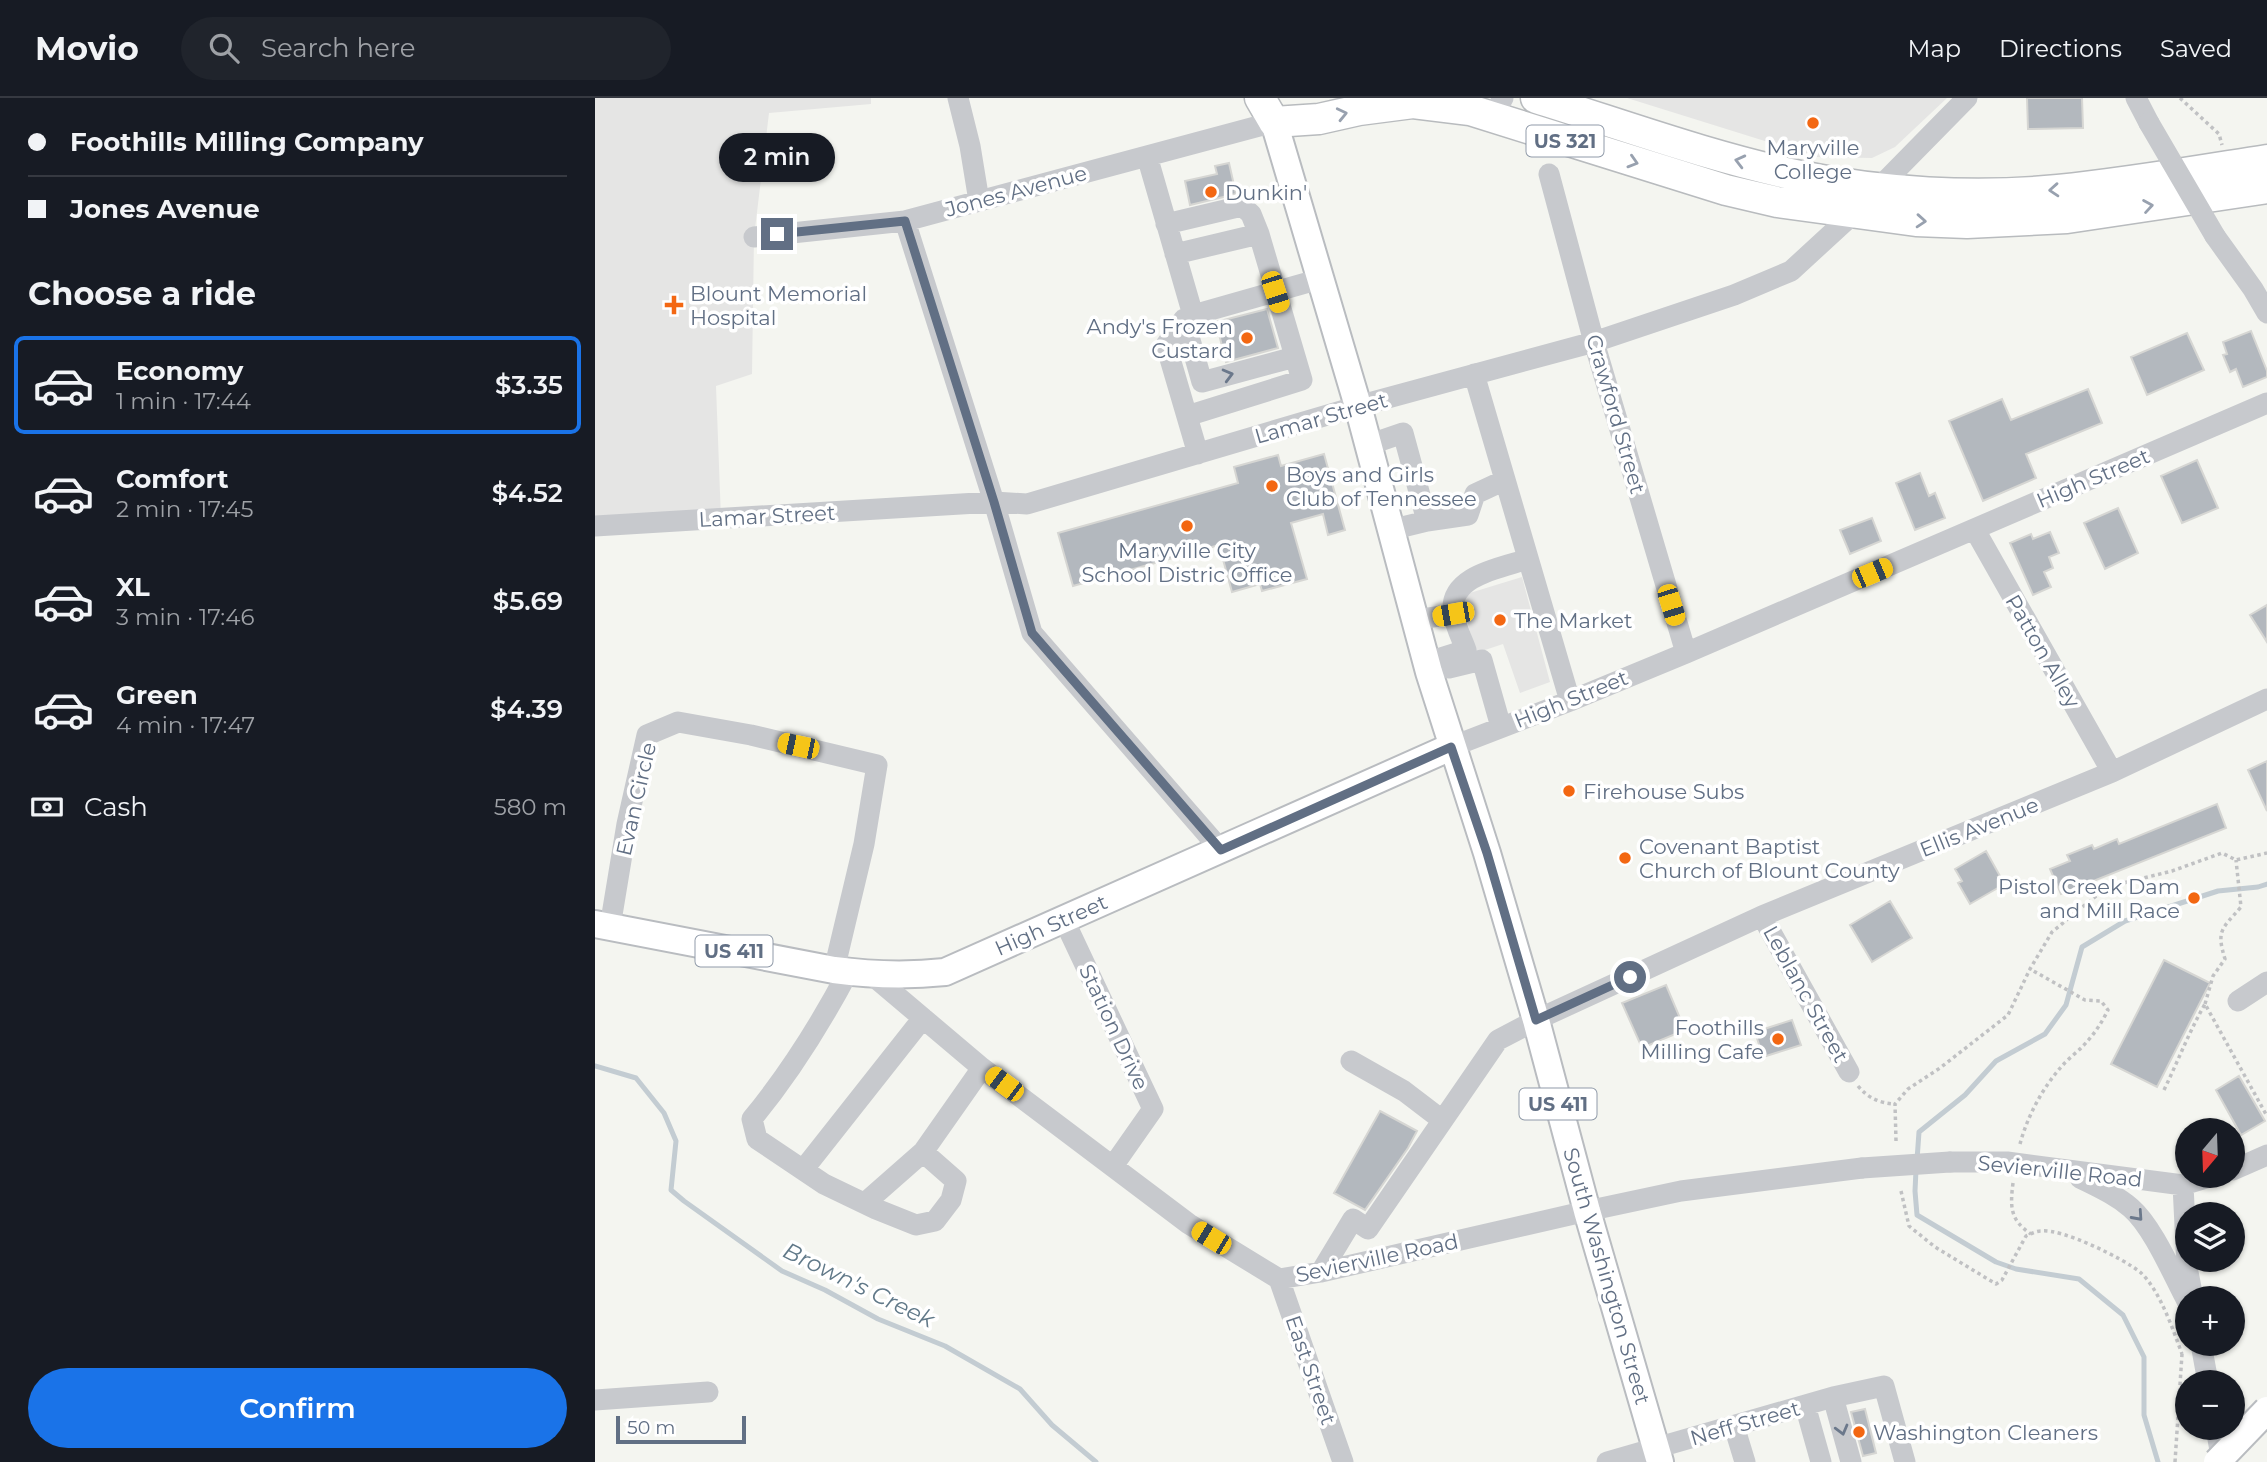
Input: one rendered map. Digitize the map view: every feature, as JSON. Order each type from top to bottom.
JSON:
[{"type":"highway","points":[[1267,110],[1314,98]]},
{"type":"highway","name":"US 321","points":[[1536,98],[1718,155],[1801,176],[1878,188],[1960,193],[2055,190],[2150,179],[2267,160]]},
{"type":"highway","name":"US 321","points":[[1267,110],[1319,119],[1359,110],[1413,103],[1469,110],[1498,107],[1564,141],[1726,190],[1777,202],[1916,221],[1966,223],[2067,218],[2267,188]]},
{"type":"main road","name":"South Washington Street","points":[[1267,110],[1358,406],[1428,667],[1536,1020],[1587,1211],[1658,1455]]},
{"type":"main road","name":"High Street","points":[[851,972],[906,976],[944,972],[1451,747]]},
{"type":"main road","name":"Sevierville Road","points":[[602,926],[851,972]]},
{"type":"main road","points":[[2217,1462],[2267,1410]]},
{"type":"street","points":[[958,98],[970,146],[979,201]]},
{"type":"street","name":"Lamar Street","points":[[595,526],[994,502],[1027,504],[1358,406],[1594,342],[1734,295],[1791,271],[1853,214],[1967,98]]},
{"type":"street","points":[[2136,98],[2215,236],[2267,313]]},
{"type":"street","name":"Jones Avenue","points":[[754,237],[905,221],[1147,156],[1267,110]]},
{"type":"street","points":[[1147,156],[1175,254],[1202,382],[1295,357]]},
{"type":"street","name":"Crawford Street","points":[[1549,174],[1594,342],[1686,653]]},
{"type":"street","points":[[1166,224],[1242,206],[1251,214],[1302,380],[1187,416]]},
{"type":"street","points":[[905,221],[994,502],[1032,633],[1221,850]]},
{"type":"street","points":[[1175,254],[1259,234]]},
{"type":"street","points":[[1198,454],[1166,345],[1189,317],[1321,279]]},
{"type":"street","points":[[1474,374],[1570,701]]},
{"type":"street","name":"High Street","points":[[1451,747],[1686,653],[2267,403]]},
{"type":"street","points":[[1368,445],[1403,433],[1427,521]]},
{"type":"street","points":[[1390,530],[1468,515],[1475,494],[1505,480]]},
{"type":"street","name":"Patton Alley","points":[[1975,530],[2112,772]]},
{"type":"street","points":[[1428,667],[1466,650],[1453,614],[1454,596],[1471,578],[1528,559]]},
{"type":"street","points":[[1415,620],[1453,614]]},
{"type":"street","points":[[1428,667],[1482,660],[1501,727]]},
{"type":"street","name":"Ellis Avenue","points":[[1321,1272],[1353,1219],[1367,1229],[1498,1040],[1762,916],[2112,772],[2267,699]]},
{"type":"street","name":"Evan Circle","points":[[602,926],[647,735],[678,722],[751,735],[877,765],[864,844],[851,972]]},
{"type":"street","name":"Leblanc Street","points":[[1762,916],[1850,1072]]},
{"type":"street","name":"Station Drive","points":[[1064,920],[1153,1110],[1113,1166]]},
{"type":"street","points":[[851,972],[777,1089],[752,1119],[757,1139],[824,1184],[916,1225],[935,1221],[951,1200],[956,1181],[923,1152]]},
{"type":"street","name":"Sevierville Road","points":[[851,972],[923,1018],[982,1068],[1189,1224],[1279,1279],[1321,1272],[1681,1191],[1862,1168],[1950,1162],[2007,1162],[2175,1184]]},
{"type":"street","points":[[2238,1000],[2267,982]]},
{"type":"street","points":[[803,1170],[923,1018]]},
{"type":"street","points":[[1351,1061],[1404,1091],[1442,1120]]},
{"type":"street","points":[[865,1203],[923,1152],[982,1068]]},
{"type":"street","points":[[2245,1165],[2267,1155]]},
{"type":"street","points":[[2059,1169],[2109,1192],[2133,1210],[2154,1238],[2179,1286]]},
{"type":"street","points":[[2183,1188],[2187,1267],[2191,1286]]},
{"type":"street","name":"East Street","points":[[1279,1279],[1343,1462]]},
{"type":"street","name":"Neff Street","points":[[1607,1462],[1658,1455],[1734,1426],[1833,1397],[1884,1386],[1905,1462]]},
{"type":"street","points":[[595,1400],[708,1392]]},
{"type":"street","points":[[1833,1397],[1851,1462]]},
{"type":"street","points":[[1805,1405],[1821,1462]]},
{"type":"street","points":[[1734,1426],[1745,1462]]},
{"type":"street","points":[[2218,1440],[2223,1462]]},
{"type":"path","points":[[2180,98],[2219,134],[2222,147]]},
{"type":"path","points":[[1896,1141],[1895,1104],[1908,1089],[1940,1068],[2008,1015],[2030,969],[2052,932],[2107,887],[2172,871],[2222,853],[2236,860],[2267,853]]},
{"type":"path","points":[[2164,1090],[2185,1040],[2205,1004],[2213,976],[2225,959],[2219,940],[2223,928],[2241,907],[2236,860]]},
{"type":"path","points":[[2020,1146],[2025,1125],[2043,1093],[2061,1066],[2085,1045],[2108,1010],[2101,1002],[2085,1000],[2030,969]]},
{"type":"path","points":[[2205,1004],[2267,1116]]},
{"type":"path","points":[[1850,1072],[1866,1096],[1883,1103],[1895,1104]]},
{"type":"path","points":[[2014,1183],[2011,1209],[2020,1226],[2031,1234]]},
{"type":"path","points":[[1901,1191],[1909,1226],[1935,1247],[1996,1284],[2002,1280],[2026,1236],[2041,1230],[2086,1241],[2141,1273],[2162,1303],[2175,1336]]},
{"type":"path","points":[[2175,1462],[2182,1356]]},
{"type":"path","points":[[2183,1356],[2186,1363]]},
{"type":"shaded area","name":"Blount Memorial Hospital","points":[[595,98],[871,98],[871,104],[769,113],[754,237],[752,374],[716,386],[721,519],[595,526]]},
{"type":"shaded area","name":"Maryville College","points":[[1627,98],[1947,98],[1895,147],[1872,158],[1816,157]]},
{"type":"shaded area","name":"The Market","points":[[1522,577],[1550,682],[1520,693],[1503,644],[1476,653],[1460,596]]},
{"type":"building","points":[[2027,98],[2082,98],[2083,128],[2028,129]]},
{"type":"building","name":"Dunkin'","points":[[1229,163],[1236,194],[1190,205],[1185,181],[1217,174],[1215,166]]},
{"type":"building","name":"Andy's Frozen Custard","points":[[1267,309],[1278,348],[1226,362],[1216,322]]},
{"type":"building","points":[[2251,331],[2267,377],[2243,387],[2236,369],[2230,372],[2223,355],[2227,354],[2223,342]]},
{"type":"building","points":[[2187,333],[2204,370],[2147,395],[2131,357]]},
{"type":"building","points":[[2088,389],[2102,423],[2026,454],[2036,478],[1983,501],[1949,421],[2002,399],[2011,420]]},
{"type":"building","name":"Maryville City School Distric Office","points":[[1324,454],[1345,530],[1328,535],[1323,514],[1291,523],[1307,579],[1262,591],[1260,584],[1232,592],[1219,545],[1073,586],[1058,533],[1238,483],[1234,467],[1278,455],[1281,466]]},
{"type":"building","points":[[2197,460],[2218,508],[2182,523],[2161,476]]},
{"type":"building","points":[[1920,473],[1929,496],[1935,493],[1945,518],[1915,530],[1896,483]]},
{"type":"building","points":[[2118,508],[2138,553],[2105,569],[2084,523]]},
{"type":"building","points":[[1872,518],[1881,541],[1850,554],[1840,530]]},
{"type":"building","points":[[2050,532],[2059,553],[2049,557],[2053,568],[2044,572],[2051,587],[2033,595],[2010,543],[2031,534],[2033,539]]},
{"type":"building","points":[[2267,605],[2267,642],[2250,615]]},
{"type":"building","points":[[2267,761],[2267,811],[2248,770]]},
{"type":"building","points":[[2217,804],[2226,828],[2061,894],[2050,869],[2070,861],[2067,855],[2092,845],[2094,849],[2117,839],[2119,844]]},
{"type":"building","points":[[1986,851],[2003,885],[1970,904],[1958,883],[1962,881],[1955,869]]},
{"type":"building","points":[[1890,901],[1912,938],[1872,962],[1850,925]]},
{"type":"building","points":[[2164,960],[2210,983],[2157,1087],[2111,1064]]},
{"type":"building","points":[[1666,985],[1685,1030],[1642,1048],[1622,1003]]},
{"type":"building","name":"Foothills Milling Cafe","points":[[1792,1020],[1801,1045],[1763,1057],[1755,1032]]},
{"type":"building","points":[[2239,1076],[2265,1121],[2245,1133],[2245,1118],[2232,1118],[2216,1090]]},
{"type":"building","points":[[1380,1111],[1417,1131],[1365,1210],[1334,1193]]},
{"type":"building","points":[[1865,1409],[1876,1453],[1863,1456],[1851,1412]]},
{"type":"waterway","points":[[1917,1160],[1919,1132],[1965,1095],[1996,1061],[2045,1034],[2066,1005],[2082,947],[2125,921],[2218,891],[2267,884]]},
{"type":"waterway","name":"Brown's Creek","points":[[595,1066],[636,1078],[664,1113],[676,1141],[671,1190],[684,1201],[782,1271],[825,1290],[878,1319],[945,1346],[1020,1389],[1052,1425],[1096,1462]]},
{"type":"waterway","points":[[1916,1170],[1917,1215],[1996,1262],[2016,1269],[2079,1279],[2123,1315],[2144,1357],[2144,1415],[2158,1462]]},
{"type":"place","name":"Maryville College","points":[[1813,123]]},
{"type":"place","name":"Dunkin'","points":[[1211,192]]},
{"type":"place","name":"Blount Memorial Hospital","points":[[674,305]]},
{"type":"place","name":"Andy's Frozen Custard","points":[[1247,338]]},
{"type":"place","name":"Boys and Girls Club of Tennessee","points":[[1272,486]]},
{"type":"place","name":"Maryville City School Distric Office","points":[[1187,526]]},
{"type":"place","name":"The Market","points":[[1500,620]]},
{"type":"place","name":"Firehouse Subs","points":[[1569,791]]},
{"type":"place","name":"Covenant Baptist Church of Blount County","points":[[1625,858]]},
{"type":"place","name":"Pistol Creek Dam and Mill Race","points":[[2194,898]]},
{"type":"place","name":"Foothills Milling Cafe","points":[[1778,1039]]},
{"type":"place","name":"Washington Cleaners","points":[[1859,1432]]},
{"type":"route","points":[[777,234],[905,221],[994,502],[1032,633],[1221,850],[1451,747],[1487,853],[1536,1020],[1630,977]]}]
